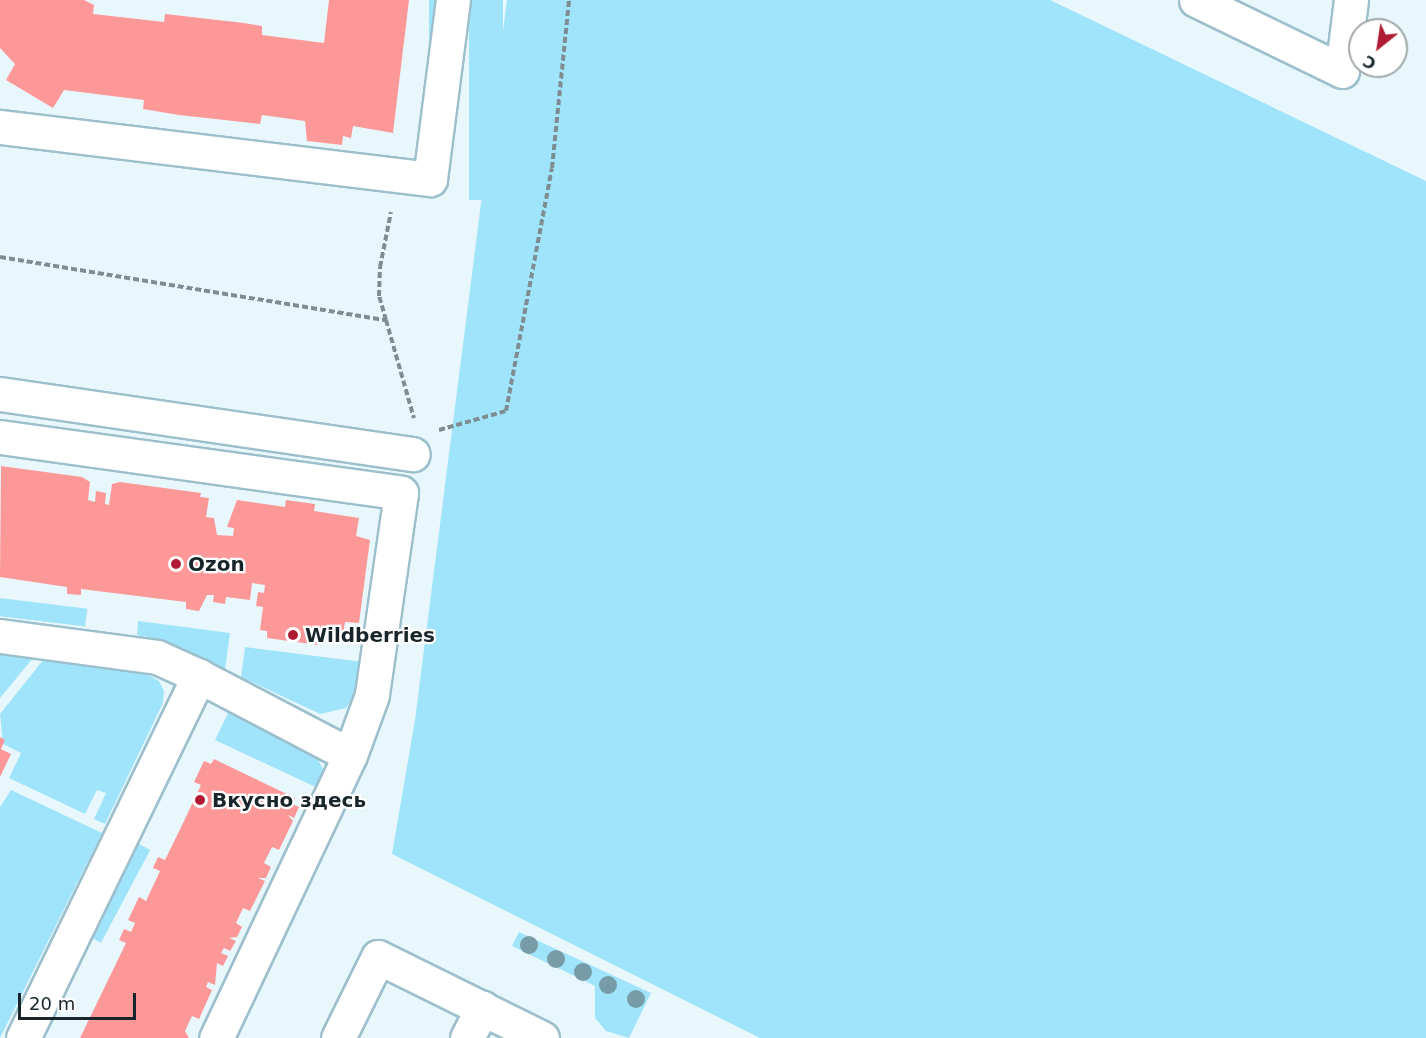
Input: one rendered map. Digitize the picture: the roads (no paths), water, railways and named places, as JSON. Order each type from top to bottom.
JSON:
[{"type":"street","points":[[0,127],[430,179],[453,0]]},
{"type":"street","points":[[1196,0],[1342,71],[1351,0]]},
{"type":"street","points":[[0,394],[416,445]]},
{"type":"street","points":[[0,437],[400,493],[372,695],[350,755],[216,1038]]},
{"type":"street","points":[[0,636],[157,657],[199,676],[350,755]]},
{"type":"street","points":[[23,1038],[199,676]]},
{"type":"street","points":[[338,1038],[378,957],[542,1038]]},
{"type":"street","points":[[467,1038],[482,1008]]},
{"type":"place","name":"Ozon","points":[[176,564]]},
{"type":"place","name":"Wildberries","points":[[293,635]]},
{"type":"place","name":"Вкусно здесь","points":[[200,800]]}]
